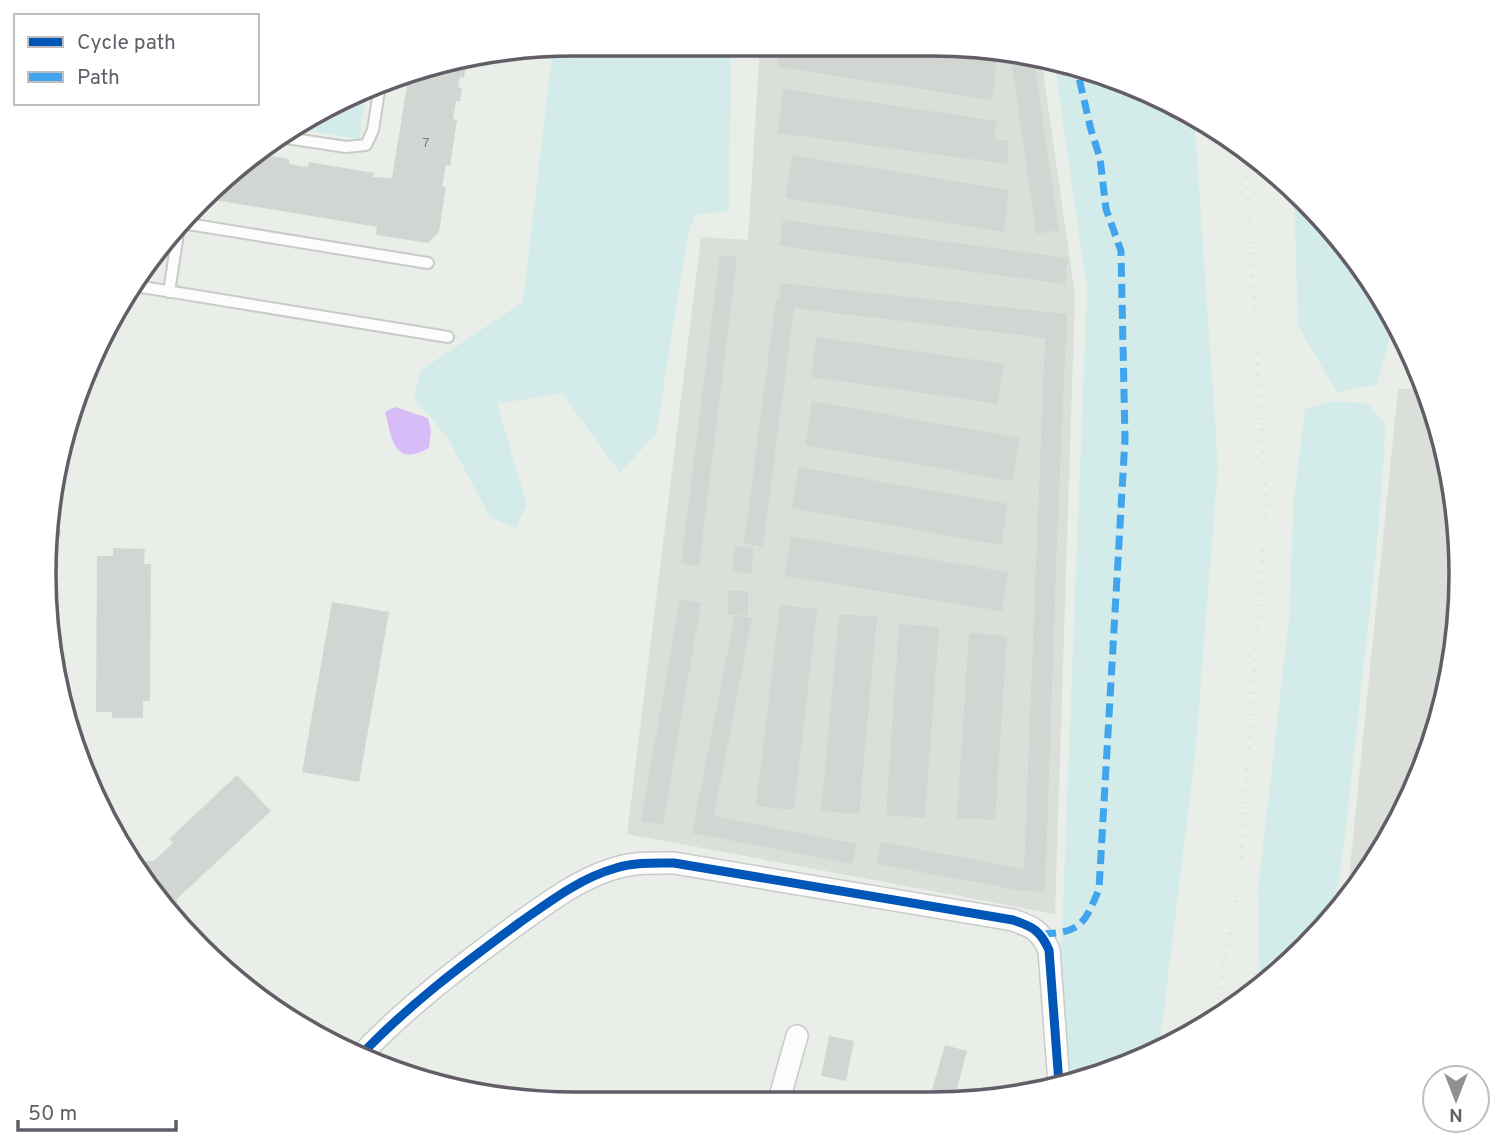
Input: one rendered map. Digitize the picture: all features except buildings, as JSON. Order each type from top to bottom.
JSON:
[{"type":"street","points":[[367,1049],[389,1026],[442,982],[562,893],[593,876],[638,863],[674,863],[1013,920],[1032,927],[1042,934],[1049,950],[1058,1076]]},
{"type":"street","points":[[781,1092],[797,1036]]},
{"type":"lane","points":[[292,139],[346,148],[366,145],[371,138],[378,94]]},
{"type":"lane","points":[[190,226],[428,263]]},
{"type":"lane","points":[[169,292],[173,246]]},
{"type":"lane","points":[[142,287],[448,337]]},
{"type":"shaded area","points":[[731,56],[729,211],[695,215],[688,233],[656,434],[620,473],[562,393],[497,404],[527,505],[515,528],[490,517],[448,438],[414,398],[421,370],[523,302],[552,57]]},
{"type":"shaded area","points":[[759,56],[965,57],[1043,69],[1075,295],[1055,914],[627,834],[701,237],[748,240]]},
{"type":"shaded area","points":[[1056,72],[1129,95],[1195,128],[1218,466],[1195,756],[1160,1039],[1098,1065],[1056,1076],[1087,289]]},
{"type":"shaded area","points":[[366,100],[359,139],[306,130]]},
{"type":"shaded area","points":[[1294,205],[1342,259],[1362,286],[1390,333],[1377,384],[1337,392],[1298,326]]},
{"type":"shaded area","points":[[1415,388],[1439,473],[1448,540],[1445,642],[1431,708],[1410,772],[1380,833],[1349,880],[1398,389]]},
{"type":"shaded area","points":[[1333,401],[1368,404],[1386,424],[1378,534],[1337,896],[1297,940],[1260,974],[1258,890],[1289,618],[1294,498],[1305,409]]},
{"type":"shaded area","points":[[395,407],[428,418],[431,431],[429,448],[408,454],[396,447],[385,412]]},
{"type":"railway","points":[[1216,1007],[1239,884],[1266,506],[1246,163]]},
{"type":"marked path","points":[[1042,934],[1065,931],[1080,924],[1090,910],[1099,889],[1125,439],[1121,251],[1106,209],[1100,158],[1079,78]]},
{"type":"cycle path","points":[[367,1049],[436,986],[565,891],[603,872],[623,866],[674,863],[1013,920],[1031,927],[1049,950],[1058,1076]]}]
